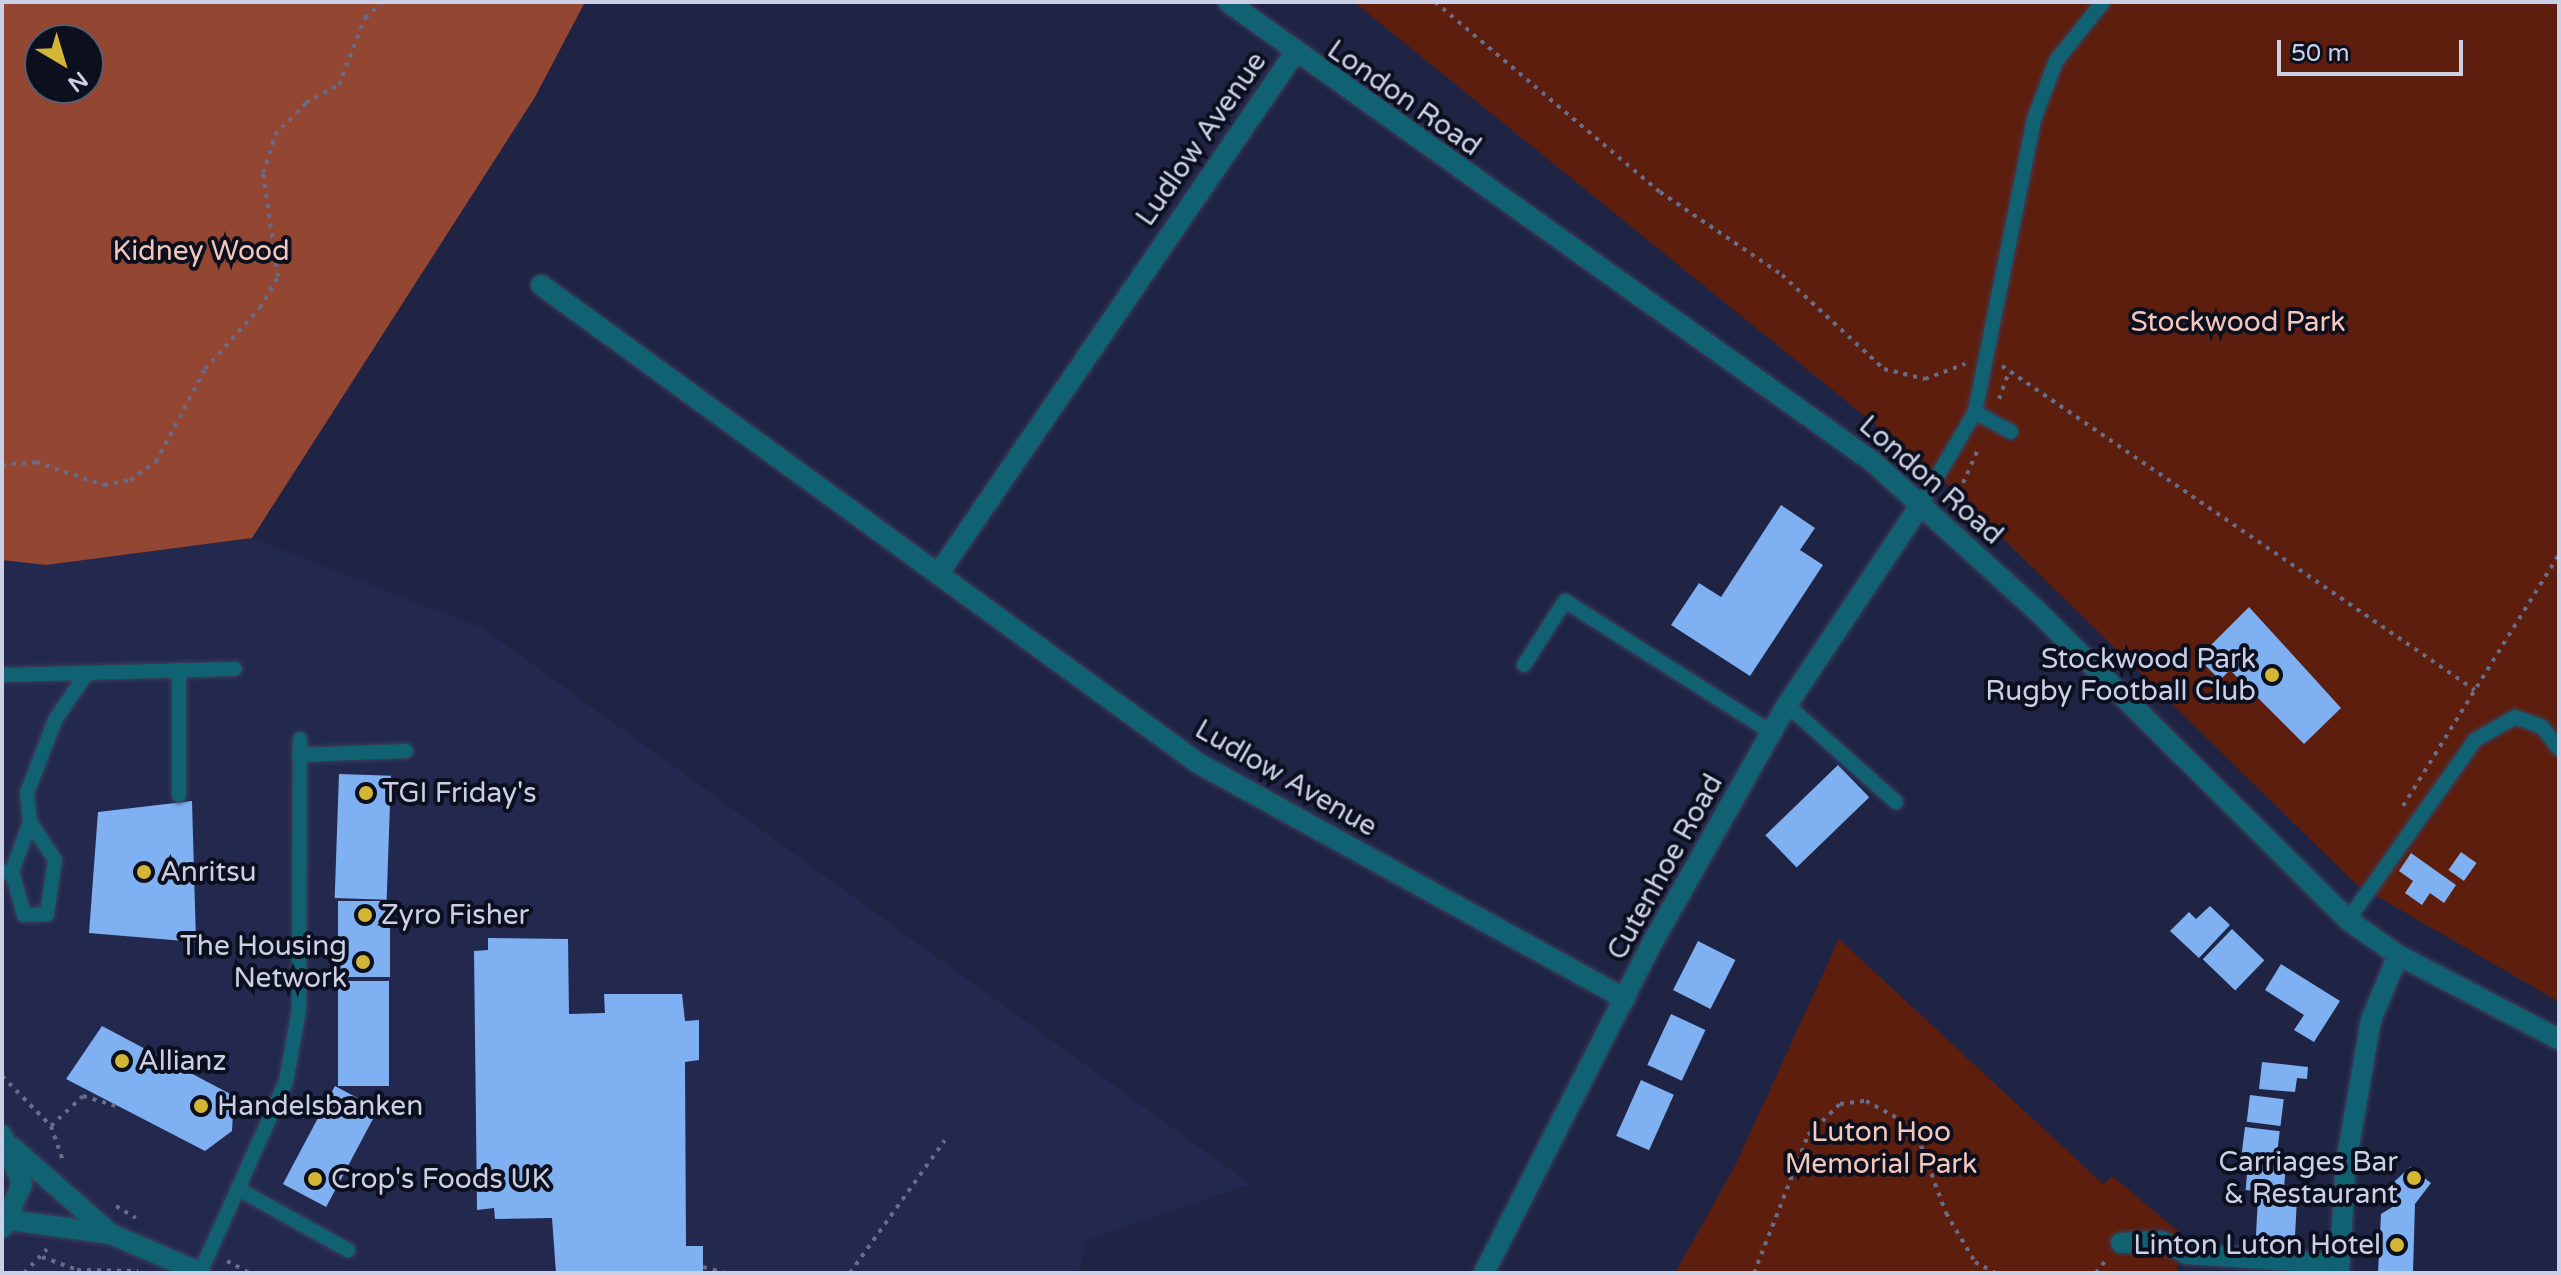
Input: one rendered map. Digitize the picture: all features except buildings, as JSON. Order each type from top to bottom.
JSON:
[{"type":"street","name":"London Road","points":[[1228,2],[1294,54],[1771,385],[1921,504],[2348,920],[2398,955],[2559,1039]]},
{"type":"street","name":"Ludlow Avenue","points":[[939,573],[1294,54]]},
{"type":"street","name":"Ludlow Avenue","points":[[541,285],[1198,763],[1625,999]]},
{"type":"street","name":"Cutenhoe Road","points":[[1484,1273],[1625,999],[1787,705],[1921,504]]},
{"type":"street","points":[[2121,1243],[2161,1241],[2188,1254],[2339,1268],[2346,1163],[2371,1020],[2398,955]]},
{"type":"street","points":[[5,1138],[22,1184],[6,1224],[111,1234],[200,1273]]},
{"type":"street","points":[[5,1138],[111,1234]]},
{"type":"lane","points":[[1921,504],[1975,412],[2034,119],[2056,61],[2103,2]]},
{"type":"lane","points":[[1975,412],[2011,432]]},
{"type":"lane","points":[[1524,665],[1565,601],[1772,733]]},
{"type":"lane","points":[[2,675],[235,669]]},
{"type":"lane","points":[[179,670],[179,795]]},
{"type":"lane","points":[[30,822],[7,872],[24,915],[47,914],[55,860],[30,822],[27,793],[38,757],[87,673]]},
{"type":"lane","points":[[1787,705],[1896,802]]},
{"type":"lane","points":[[2348,920],[2475,740],[2515,717],[2542,727],[2559,749]]},
{"type":"lane","points":[[200,1273],[286,1082],[299,1010],[300,739]]},
{"type":"lane","points":[[299,755],[406,751]]},
{"type":"lane","points":[[240,1190],[348,1250]]},
{"type":"path","points":[[2,465],[36,462],[104,485],[130,480],[156,462],[205,369],[260,308],[278,277],[263,173],[275,135],[306,103],[339,85],[365,18],[382,2]]},
{"type":"path","points":[[1435,2],[1660,192],[1782,275],[1884,369],[1925,379],[1988,356],[2475,690]]},
{"type":"path","points":[[2415,827],[2403,818],[2403,804],[2559,554]]},
{"type":"path","points":[[2,1077],[51,1126],[68,1174]]},
{"type":"path","points":[[51,1126],[83,1096],[115,1106]]},
{"type":"path","points":[[1754,1273],[1808,1135],[1840,1104],[1866,1101],[1914,1127],[1946,1213],[1975,1262],[1996,1273]]},
{"type":"path","points":[[850,1273],[945,1140]]},
{"type":"path","points":[[102,1198],[142,1221]]},
{"type":"path","points":[[211,1254],[250,1273]]},
{"type":"path","points":[[42,1257],[77,1270],[138,1271]]},
{"type":"path","points":[[2101,1266],[2102,1273]]},
{"type":"path","points":[[703,1267],[725,1273]]},
{"type":"shaded area","points":[[252,538],[484,629],[1250,1184],[1086,1240],[1079,1273],[2,1273],[2,560],[46,565]]},
{"type":"green space","name":"Kidney Wood","points":[[2,2],[585,2],[535,97],[252,538],[46,565],[2,560]]},
{"type":"green space","name":"Stockwood Park","points":[[1354,2],[2559,2],[2559,1002],[2356,884],[1940,477]]},
{"type":"green space","name":"Luton Hoo Memorial Park","points":[[1839,939],[2103,1184],[2112,1176],[2178,1231],[2177,1273],[1675,1273],[1735,1166]]},
{"type":"place","name":"Stockwood Park Rugby Football Club","points":[[2272,675]]},
{"type":"place","name":"TGI Friday's","points":[[366,793]]},
{"type":"place","name":"Anritsu","points":[[144,872]]},
{"type":"place","name":"Zyro Fisher","points":[[365,915]]},
{"type":"place","name":"The Housing Network","points":[[363,962]]},
{"type":"place","name":"Allianz","points":[[122,1061]]},
{"type":"place","name":"Handelsbanken","points":[[201,1106]]},
{"type":"place","name":"Carriages Bar & Restaurant","points":[[2414,1178]]},
{"type":"place","name":"Crop's Foods UK","points":[[315,1179]]},
{"type":"place","name":"Linton Luton Hotel","points":[[2397,1245]]}]
